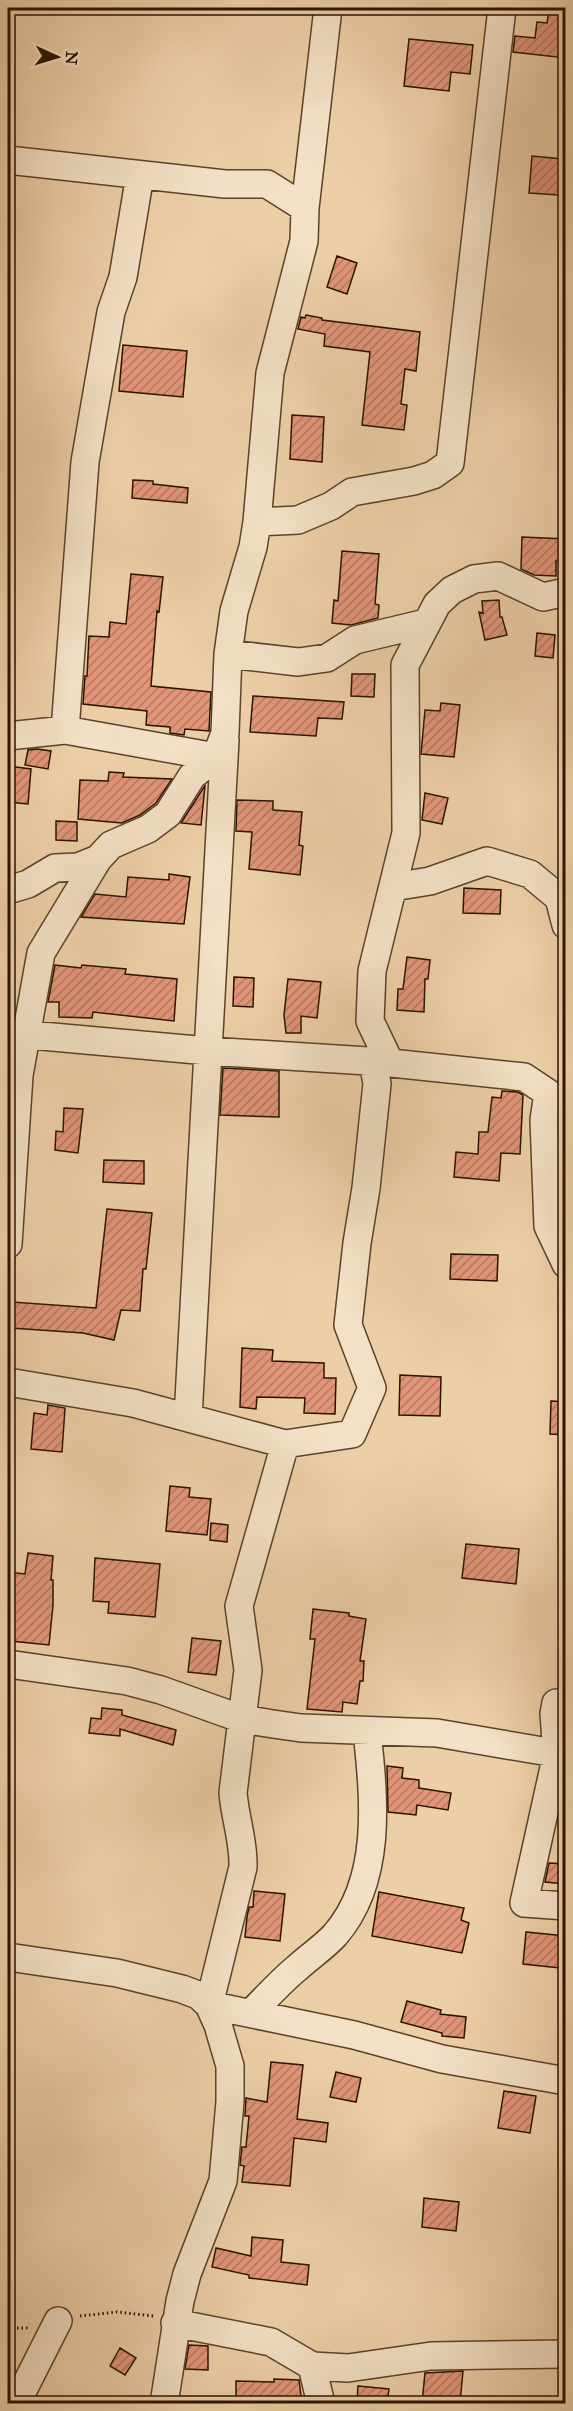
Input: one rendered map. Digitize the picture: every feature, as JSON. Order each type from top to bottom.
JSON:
[{"type":"street","points":[[188,1418],[228,654],[234,612],[253,547],[257,522],[270,372],[304,241],[328,8]]},
{"type":"street","points":[[257,522],[298,520],[331,506],[352,492],[414,482],[433,476],[450,463],[502,8]]},
{"type":"street","points":[[8,160],[225,184],[267,184],[306,208]]},
{"type":"street","points":[[65,730],[86,462],[111,312],[123,277],[140,175]]},
{"type":"street","points":[[379,1062],[370,1021],[372,971],[406,833],[405,665],[437,604],[452,590],[474,579],[498,576],[543,597],[566,592]]},
{"type":"street","points":[[228,654],[298,662],[327,658],[355,640],[426,623]]},
{"type":"street","points":[[8,736],[65,730],[216,757]]},
{"type":"street","points":[[8,1244],[19,1075],[17,1034],[41,953],[98,859],[111,845],[148,829],[168,814],[192,776],[216,757],[225,732]]},
{"type":"street","points":[[8,890],[28,884],[55,868],[78,867],[98,859]]},
{"type":"street","points":[[393,886],[430,881],[487,861],[530,874],[559,898],[566,925]]},
{"type":"street","points":[[17,1034],[208,1051],[379,1062],[525,1077],[548,1093],[544,1120],[548,1226],[566,1264]]},
{"type":"street","points":[[8,1382],[133,1403],[285,1444],[352,1434],[372,1388],[348,1325],[377,1084],[374,1066],[379,1062]]},
{"type":"street","points":[[209,2005],[243,1867],[244,1849],[234,1812],[233,1793],[248,1670],[239,1606],[285,1444]]},
{"type":"street","points":[[8,1664],[126,1681],[161,1690],[242,1719],[301,1728],[437,1733],[561,1754]]},
{"type":"street","points":[[556,1703],[554,1714],[561,1754],[524,1903],[566,1906]]},
{"type":"street","points":[[251,2013],[282,1981],[335,1934],[358,1898],[369,1856],[373,1821],[372,1775],[367,1731]]},
{"type":"street","points":[[8,1957],[117,1973],[198,1995],[209,2005],[218,2025],[230,2066],[230,2102],[223,2181],[187,2274],[175,2323],[164,2403]]},
{"type":"street","points":[[209,2005],[354,2035],[442,2059],[566,2081]]},
{"type":"street","points":[[16,2403],[58,2321]]},
{"type":"street","points":[[175,2323],[271,2342],[312,2366],[348,2368],[431,2356],[566,2354]]},
{"type":"street","points":[[312,2366],[321,2403]]},
{"type":"path","points":[[8,2328],[29,2328],[117,2312],[150,2314],[175,2323]]},
{"type":"building","points":[[549,9],[566,11],[566,58],[513,52],[515,36],[535,38],[537,22],[547,23]]},
{"type":"building","points":[[409,39],[473,45],[470,74],[451,72],[449,91],[404,86]]},
{"type":"building","points":[[532,156],[562,159],[559,195],[529,193]]},
{"type":"building","points":[[337,256],[357,263],[347,294],[327,287]]},
{"type":"building","points":[[306,315],[322,318],[322,320],[420,332],[416,371],[405,369],[401,404],[407,405],[404,430],[362,425],[370,352],[324,346],[325,334],[298,329],[301,317],[305,318]]},
{"type":"building","points":[[123,345],[187,351],[183,397],[119,391]]},
{"type":"building","points":[[292,415],[324,417],[322,462],[290,459]]},
{"type":"building","points":[[133,480],[153,481],[153,484],[188,488],[187,503],[132,498]]},
{"type":"building","points":[[522,537],[566,539],[566,561],[556,561],[556,576],[534,575],[521,569]]},
{"type":"building","points":[[342,551],[379,554],[375,604],[379,605],[378,618],[351,625],[332,623],[334,600],[338,601]]},
{"type":"building","points":[[131,574],[163,577],[159,612],[157,611],[151,686],[211,692],[209,731],[185,729],[184,735],[170,733],[170,727],[146,725],[147,711],[83,704],[89,636],[109,637],[110,622],[126,624]]},
{"type":"building","points":[[499,600],[500,617],[502,617],[507,635],[485,640],[479,612],[483,613],[482,601]]},
{"type":"building","points":[[537,633],[555,635],[553,658],[535,656]]},
{"type":"building","points":[[352,674],[375,674],[374,697],[351,696]]},
{"type":"building","points":[[253,696],[344,702],[342,719],[318,718],[316,736],[250,732]]},
{"type":"building","points":[[441,703],[460,705],[454,757],[421,754],[425,710],[440,711]]},
{"type":"building","points":[[28,750],[51,751],[48,769],[25,765]]},
{"type":"building","points":[[8,766],[31,769],[28,804],[8,802]]},
{"type":"building","points":[[109,772],[124,773],[123,777],[172,779],[156,803],[140,815],[122,823],[78,819],[80,780],[108,781]]},
{"type":"building","points":[[204,787],[201,825],[181,823]]},
{"type":"building","points":[[425,793],[448,798],[442,824],[422,820]]},
{"type":"building","points":[[237,800],[273,801],[273,810],[302,812],[299,845],[303,846],[300,875],[249,869],[252,832],[236,831]]},
{"type":"building","points":[[56,821],[77,822],[77,841],[56,840]]},
{"type":"building","points":[[169,874],[190,877],[184,924],[81,917],[95,894],[126,897],[128,877],[169,880]]},
{"type":"building","points":[[464,888],[501,890],[500,914],[463,913]]},
{"type":"building","points":[[407,957],[430,960],[428,979],[425,979],[424,1012],[397,1010],[398,989],[403,989]]},
{"type":"building","points":[[55,965],[126,969],[125,974],[177,979],[174,1021],[93,1012],[92,1018],[59,1017],[59,1002],[48,1002]]},
{"type":"building","points":[[234,977],[254,978],[253,1007],[233,1006]]},
{"type":"building","points":[[288,979],[321,982],[317,1018],[301,1016],[301,1033],[286,1033],[284,1015]]},
{"type":"building","points":[[223,1068],[279,1071],[279,1117],[220,1115]]},
{"type":"building","points":[[502,1091],[518,1092],[523,1095],[520,1154],[501,1153],[499,1181],[454,1177],[456,1152],[478,1154],[479,1132],[488,1132],[492,1097],[501,1098]]},
{"type":"building","points":[[64,1108],[83,1109],[78,1153],[55,1150],[56,1131],[63,1132]]},
{"type":"building","points":[[104,1160],[144,1161],[144,1184],[103,1182]]},
{"type":"building","points":[[107,1209],[152,1213],[146,1269],[143,1269],[140,1311],[121,1310],[114,1340],[83,1333],[11,1328],[12,1302],[96,1308]]},
{"type":"building","points":[[451,1254],[498,1255],[497,1281],[450,1279]]},
{"type":"building","points":[[242,1348],[273,1350],[272,1361],[324,1363],[324,1378],[336,1378],[335,1414],[304,1413],[305,1398],[257,1397],[256,1409],[240,1407]]},
{"type":"building","points":[[400,1375],[441,1377],[440,1416],[399,1415]]},
{"type":"building","points":[[551,1401],[566,1402],[566,1435],[550,1434]]},
{"type":"building","points":[[48,1405],[65,1408],[62,1452],[31,1449],[34,1413],[47,1415]]},
{"type":"building","points":[[170,1486],[190,1488],[189,1497],[211,1499],[207,1535],[166,1531]]},
{"type":"building","points":[[211,1523],[228,1525],[227,1542],[210,1540]]},
{"type":"building","points":[[466,1544],[519,1549],[516,1584],[462,1578]]},
{"type":"building","points":[[28,1553],[53,1556],[51,1580],[53,1580],[53,1605],[49,1645],[11,1641],[12,1633],[8,1633],[8,1572],[25,1574]]},
{"type":"building","points":[[95,1558],[160,1564],[155,1617],[108,1613],[109,1602],[93,1601]]},
{"type":"building","points":[[313,1609],[349,1613],[349,1616],[366,1619],[360,1661],[364,1661],[363,1681],[360,1681],[357,1704],[343,1702],[342,1712],[307,1709],[315,1639],[310,1639]]},
{"type":"building","points":[[192,1638],[221,1641],[216,1675],[188,1672]]},
{"type":"building","points":[[102,1708],[122,1710],[122,1715],[176,1730],[173,1745],[120,1729],[120,1736],[89,1733],[91,1718],[101,1719]]},
{"type":"building","points":[[387,1766],[403,1768],[402,1778],[419,1780],[419,1788],[451,1793],[448,1810],[417,1805],[416,1815],[388,1812]]},
{"type":"building","points":[[549,1863],[566,1864],[566,1884],[545,1882]]},
{"type":"building","points":[[254,1891],[285,1894],[280,1941],[245,1937],[249,1907],[253,1907]]},
{"type":"building","points":[[379,1892],[464,1908],[461,1920],[469,1923],[462,1953],[372,1936]]},
{"type":"building","points":[[526,1932],[566,1936],[566,1959],[561,1958],[560,1968],[523,1964]]},
{"type":"building","points":[[407,2001],[441,2010],[440,2014],[466,2017],[464,2038],[442,2036],[442,2033],[401,2022]]},
{"type":"building","points":[[271,2062],[303,2065],[297,2119],[328,2123],[326,2142],[294,2138],[290,2186],[242,2182],[244,2166],[240,2165],[242,2147],[246,2147],[249,2116],[245,2116],[246,2098],[267,2102]]},
{"type":"building","points":[[336,2072],[361,2078],[356,2102],[330,2097]]},
{"type":"building","points":[[504,2091],[536,2096],[530,2133],[498,2128]]},
{"type":"building","points":[[424,2198],[459,2202],[456,2231],[422,2227]]},
{"type":"building","points":[[252,2237],[283,2240],[281,2262],[309,2265],[307,2285],[249,2278],[249,2275],[212,2267],[216,2248],[251,2256]]},
{"type":"building","points":[[189,2345],[208,2346],[208,2370],[185,2369]]},
{"type":"building","points":[[120,2348],[136,2358],[125,2375],[110,2366]]},
{"type":"building","points":[[463,2371],[460,2403],[422,2403],[425,2373]]},
{"type":"building","points":[[274,2379],[299,2380],[302,2403],[236,2403],[236,2381],[274,2382]]},
{"type":"building","points":[[358,2386],[389,2389],[387,2403],[357,2403]]}]
